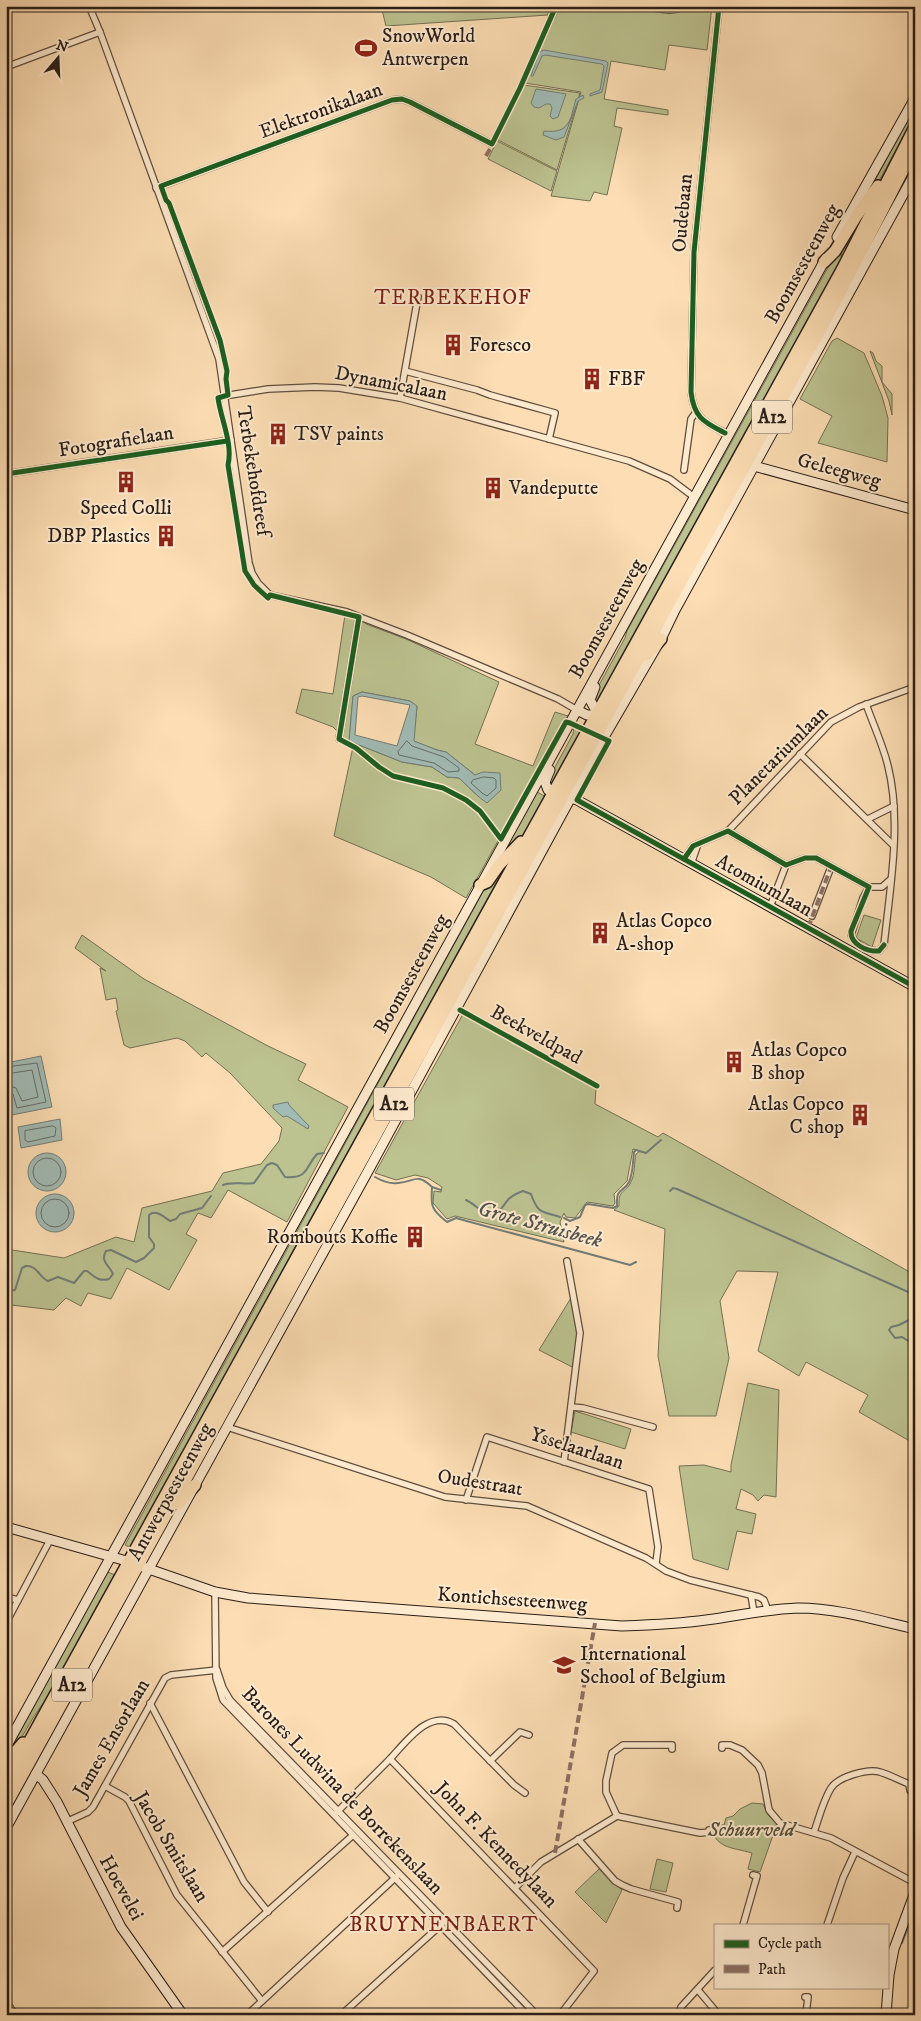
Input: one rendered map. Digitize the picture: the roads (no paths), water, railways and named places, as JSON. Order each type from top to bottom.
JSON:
[{"type":"highway","name":"A12","points":[[603,714],[636,664],[829,314],[915,127]]},
{"type":"highway","name":"A12","points":[[6,1806],[563,796],[637,641],[897,168],[915,147]]},
{"type":"highway","points":[[846,296],[848,286],[915,156]]},
{"type":"highway","points":[[824,262],[835,251],[856,215],[897,168]]},
{"type":"highway","points":[[636,664],[644,658],[661,638]]},
{"type":"highway","name":"A12","points":[[6,1784],[34,1734],[138,1565],[532,833],[563,796]]},
{"type":"highway","points":[[480,885],[487,882],[499,865],[515,851],[526,835],[532,833]]},
{"type":"highway","points":[[168,1511],[179,1504],[195,1485]]},
{"type":"highway","points":[[6,1764],[21,1745],[34,1734]]},
{"type":"main road","name":"Boomsesteenweg","points":[[331,1157],[915,98]]},
{"type":"main road","points":[[568,726],[564,743],[546,777],[547,788],[563,796],[604,738],[661,638],[846,296],[915,173]]},
{"type":"main road","points":[[803,378],[829,335],[878,241]]},
{"type":"main road","name":"Geleegweg","points":[[754,466],[915,510]]},
{"type":"main road","points":[[600,668],[600,679],[590,700],[603,714]]},
{"type":"main road","name":"Terbekehofdreef","points":[[577,710],[587,715],[603,714]]},
{"type":"main road","name":"Atomiumlaan","points":[[563,796],[688,861],[915,987]]},
{"type":"main road","name":"Antwerpsesteenweg","points":[[6,1828],[36,1774],[138,1565],[195,1485],[367,1173],[563,796]]},
{"type":"main road","name":"Antwerpsesteenweg","points":[[6,1747],[331,1157]]},
{"type":"main road","name":"Kontichsesteenweg","points":[[6,1527],[138,1565],[215,1592],[248,1598],[622,1626],[705,1620],[798,1608],[826,1610],[915,1629]]},
{"type":"main road","name":"Hoevelei","points":[[36,1774],[43,1780],[57,1802],[121,1927],[183,2015]]},
{"type":"main road","points":[[886,2015],[889,1975],[894,1949],[915,1892]]},
{"type":"street","name":"Terbekehofdreef","points":[[89,6],[217,351],[249,562],[252,573],[258,583],[270,595],[359,617],[407,635],[558,699],[577,710]]},
{"type":"street","points":[[551,17],[556,6]]},
{"type":"street","points":[[643,6],[667,11],[678,10],[686,6]]},
{"type":"street","name":"Oudebaan","points":[[684,470],[690,419],[696,412],[692,392],[694,252],[719,6]]},
{"type":"street","points":[[6,67],[100,32]]},
{"type":"street","name":"Elektronikalaan","points":[[156,188],[392,100],[402,99],[410,102],[492,144]]},
{"type":"street","points":[[400,398],[418,297]]},
{"type":"street","name":"Dynamicalaan","points":[[405,372],[477,390],[555,413],[549,439]]},
{"type":"street","name":"Dynamicalaan","points":[[224,396],[268,389],[315,386],[400,398],[603,453],[651,470],[678,484],[694,498]]},
{"type":"street","points":[[696,412],[702,420],[729,435]]},
{"type":"street","name":"Fotografielaan","points":[[6,474],[231,440]]},
{"type":"street","points":[[340,739],[359,617]]},
{"type":"street","name":"Planetariumlaan","points":[[688,861],[693,846],[728,831],[831,722],[866,704],[915,687]]},
{"type":"street","points":[[866,704],[888,765],[894,806],[891,879],[884,945],[879,951],[872,952],[851,938],[851,931],[869,887]]},
{"type":"street","points":[[800,754],[893,844]]},
{"type":"street","points":[[868,819],[894,806]]},
{"type":"street","points":[[728,831],[786,865]]},
{"type":"street","points":[[770,907],[786,865],[805,858],[816,858],[869,887],[882,888],[891,879]]},
{"type":"street","points":[[812,916],[831,867]]},
{"type":"street","points":[[564,1462],[580,1333],[568,1262]]},
{"type":"street","points":[[571,1406],[653,1427]]},
{"type":"street","name":"Oudestraat","points":[[226,1427],[445,1498],[527,1506],[656,1563],[666,1571],[690,1580],[764,1600],[768,1611]]},
{"type":"street","name":"Ysselaarlaan","points":[[466,1500],[487,1437],[649,1489],[658,1547],[656,1563]]},
{"type":"street","points":[[6,1623],[50,1540]]},
{"type":"street","name":"Barones Ludwina de Borrekenslaan","points":[[215,1592],[216,1670],[230,1700],[397,1876],[440,1926],[527,2015]]},
{"type":"street","points":[[751,1595],[754,1613]]},
{"type":"street","points":[[6,1597],[18,1600]]},
{"type":"street","name":"James Ensorlaan","points":[[66,1822],[88,1812],[93,1807],[165,1678],[171,1675],[216,1670]]},
{"type":"street","points":[[150,1703],[244,1882],[268,1912]]},
{"type":"street","points":[[336,1813],[428,1722],[440,1719],[454,1724],[514,1785],[525,1793]]},
{"type":"street","points":[[490,1761],[520,1732],[529,1735]]},
{"type":"street","points":[[618,1816],[606,1792],[606,1781],[612,1753],[617,1748],[628,1744],[672,1746],[672,1749]]},
{"type":"street","points":[[722,1748],[722,1745],[730,1745],[742,1750],[758,1766],[762,1773],[770,1810],[780,1823],[831,1838],[915,1883]]},
{"type":"street","name":"John F. Kennedylaan","points":[[390,1759],[594,1971],[560,2015]]},
{"type":"street","points":[[814,1832],[830,1789],[835,1782],[844,1777],[870,1771],[879,1771],[909,1784],[910,1790]]},
{"type":"street","name":"Jacob Smitslaan","points":[[105,1786],[125,1797],[129,1802],[177,1894],[262,2001]]},
{"type":"street","name":"Barones Ludwina de Borrekenslaan","points":[[336,1813],[352,1836],[446,1921],[537,2015]]},
{"type":"street","points":[[515,1888],[541,1862],[618,1816],[700,1833],[709,1832],[710,1830]]},
{"type":"street","points":[[222,1952],[352,1836]]},
{"type":"street","points":[[578,1839],[615,1880],[631,1890],[678,1902],[677,1908]]},
{"type":"street","points":[[827,1924],[842,1878],[855,1852]]},
{"type":"street","points":[[743,1924],[756,1876],[753,1875]]},
{"type":"street","points":[[251,2014],[262,2001],[397,1876]]},
{"type":"street","points":[[341,2015],[446,1921]]},
{"type":"street","points":[[680,2012],[681,2007],[714,1971]]},
{"type":"street","points":[[698,1990],[718,2015]]},
{"type":"street","points":[[805,1997],[808,1998],[806,2015]]},
{"type":"street","points":[[6,2001],[15,2015]]},
{"type":"water","points":[[544,50],[606,61],[608,63],[602,92],[590,96],[590,94],[600,90],[604,66],[602,64],[545,55],[542,56],[533,76],[531,76],[539,52]]},
{"type":"water","points":[[536,89],[566,94],[558,117],[553,119],[550,116],[552,108],[550,104],[539,108],[534,107],[531,103]]},
{"type":"water","points":[[583,95],[584,98],[578,101],[564,137],[556,140],[543,135],[544,131],[559,130],[568,124],[576,99]]},
{"type":"water","points":[[362,692],[410,701],[417,706],[414,741],[446,752],[475,775],[483,772],[500,773],[501,790],[487,803],[459,778],[447,777],[432,767],[402,762],[349,741],[353,696]],"holes":[[[362,696],[410,705],[397,746],[355,735],[358,697]]]},
{"type":"water","points":[[41,1056],[52,1107],[12,1115],[6,1084],[6,1063]]},
{"type":"water","points":[[288,1102],[309,1126],[308,1129],[287,1116],[283,1117],[273,1108],[273,1105]]},
{"type":"water","points":[[60,1119],[62,1140],[21,1148],[18,1127]]},
{"type":"water","points":[[47,1153],[60,1159],[66,1172],[60,1185],[47,1191],[34,1185],[28,1172],[34,1159]]},
{"type":"water","points":[[55,1194],[68,1200],[74,1213],[68,1226],[55,1232],[42,1226],[36,1213],[42,1200]]},
{"type":"waterway","points":[[564,1218],[570,1221],[580,1217],[585,1205],[588,1204],[613,1208],[617,1206],[619,1193],[627,1186],[630,1179],[634,1152],[636,1150],[646,1153],[661,1140]]},
{"type":"waterway","name":"Grote Struisbeek","points":[[223,1185],[254,1183],[267,1165],[272,1163],[277,1165],[285,1177],[298,1176],[306,1171],[317,1154],[324,1153]]},
{"type":"waterway","name":"Grote Struisbeek","points":[[375,1177],[392,1183],[415,1179],[427,1182],[432,1187],[433,1206],[437,1214],[447,1222],[456,1218],[630,1265],[636,1262]]},
{"type":"waterway","points":[[432,1187],[441,1190]]},
{"type":"waterway","name":"Grote Struisbeek","points":[[670,1191],[673,1188],[677,1189],[915,1295]]},
{"type":"waterway","points":[[466,1200],[483,1212],[493,1215],[510,1198],[523,1191],[531,1194],[541,1211],[560,1217]]},
{"type":"waterway","name":"Grote Struisbeek","points":[[6,1289],[9,1291],[15,1290],[22,1268],[26,1266],[33,1267],[48,1281],[58,1277],[74,1283],[84,1271],[100,1279],[109,1279],[113,1274],[104,1258],[106,1251],[111,1250],[136,1262],[144,1258],[154,1248],[154,1244],[149,1237],[149,1215],[157,1213],[170,1221],[176,1219],[180,1214],[202,1208],[211,1196]]},
{"type":"waterway","points":[[915,1317],[891,1327],[889,1330],[895,1338],[902,1337],[913,1344],[915,1343]]},
{"type":"waterway","points":[[902,1943],[915,1909]]},
{"type":"place","name":"SnowWorld Antwerpen","points":[[366,48]]},
{"type":"place","name":"Foresco","points":[[453,345]]},
{"type":"place","name":"FBF","points":[[592,379]]},
{"type":"place","name":"TSV paints","points":[[278,434]]},
{"type":"place","name":"Speed Colli","points":[[126,482]]},
{"type":"place","name":"Vandeputte","points":[[493,488]]},
{"type":"place","name":"DBP Plastics","points":[[166,536]]},
{"type":"place","name":"Atlas Copco A-shop","points":[[600,933]]},
{"type":"place","name":"Atlas Copco B shop","points":[[734,1062]]},
{"type":"place","name":"Atlas Copco C shop","points":[[860,1115]]},
{"type":"place","name":"Rombouts Koffie","points":[[415,1237]]},
{"type":"place","name":"International School of Belgium","points":[[564,1665]]},
{"type":"district","name":"TERBEKEHOF","points":[[453,298]]},
{"type":"district","name":"BRUYNENBAERT","points":[[444,1925]]},
{"type":"park label","name":"Schuurveld","points":[[751,1830]]}]
